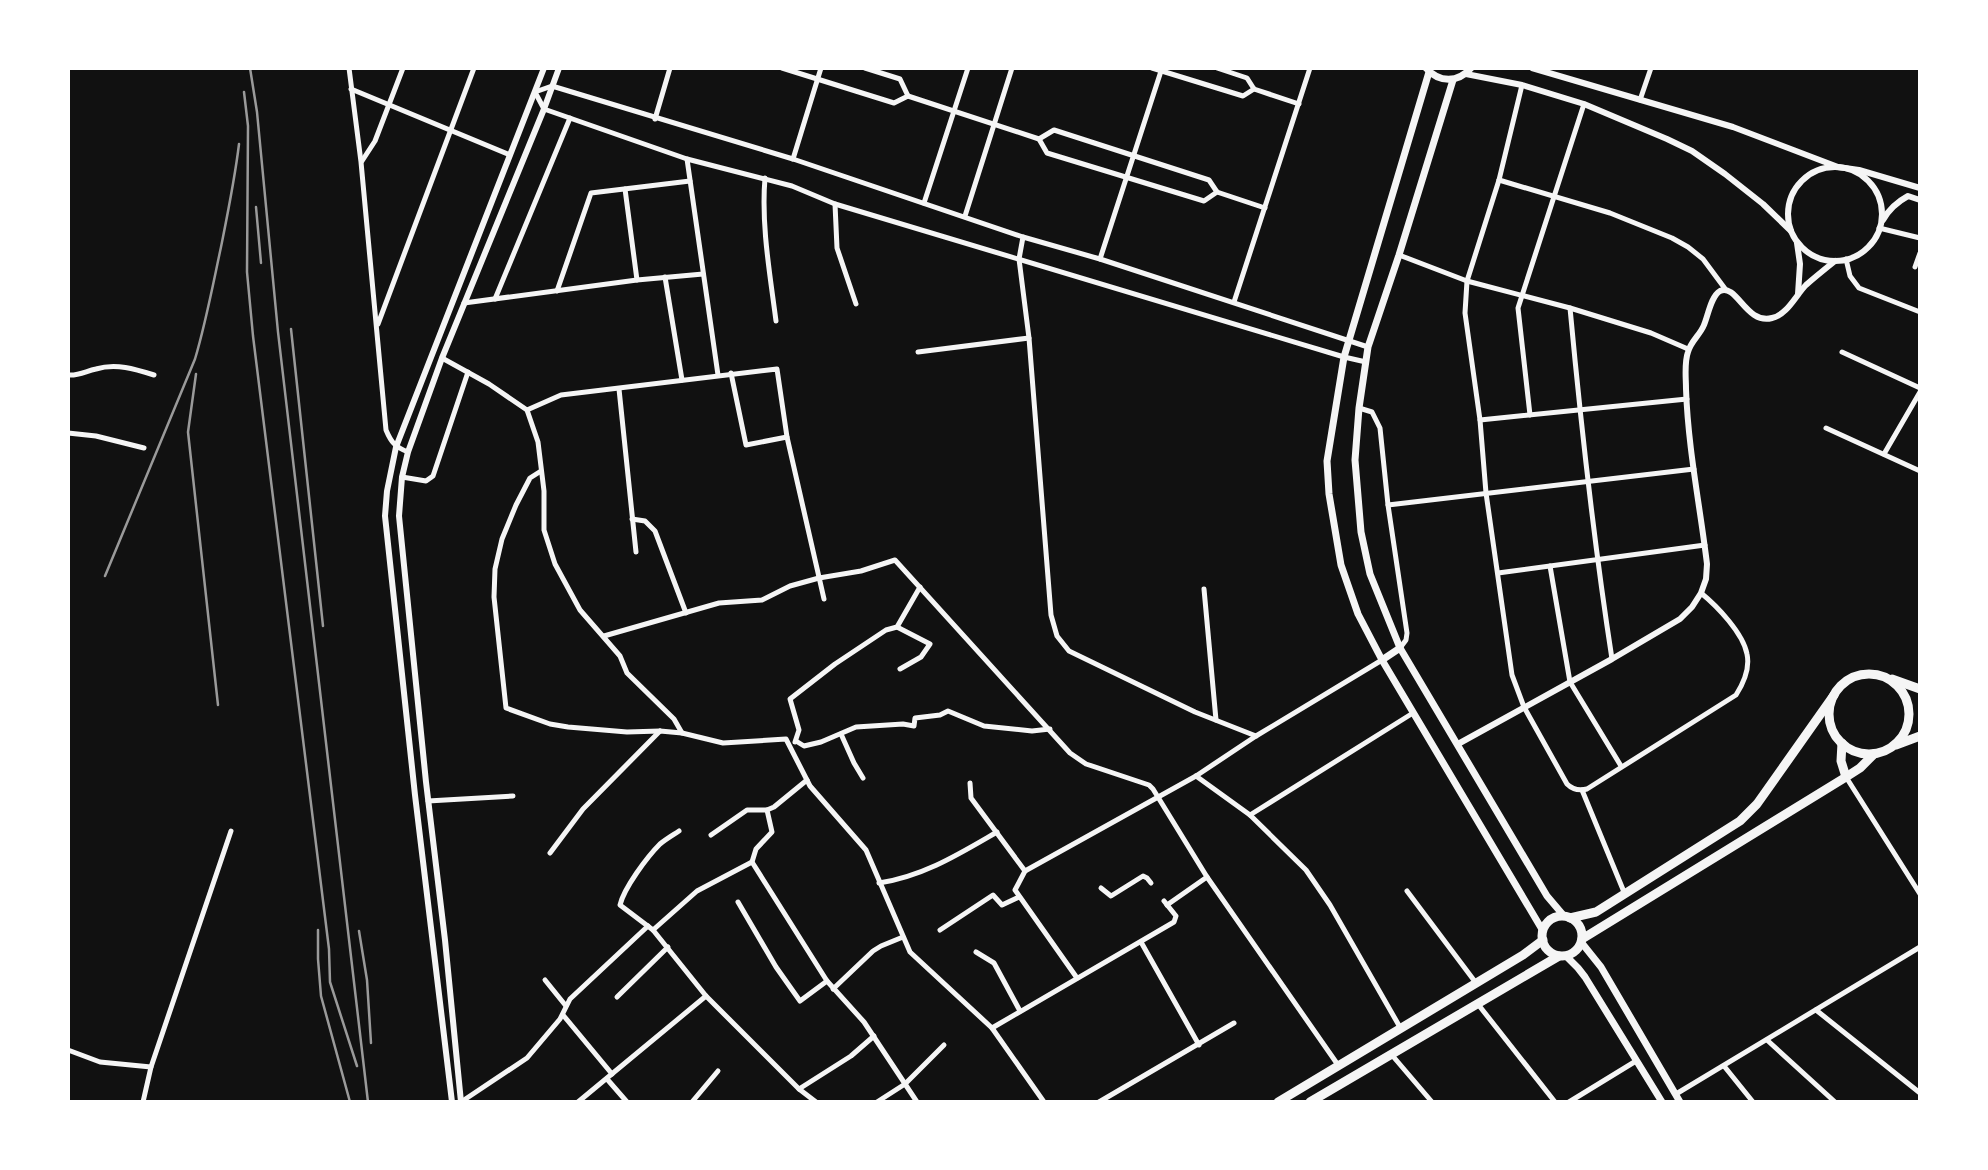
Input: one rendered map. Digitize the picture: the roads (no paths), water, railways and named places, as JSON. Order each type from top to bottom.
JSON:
[{"type":"highway","points":[[1278,1102],[1523,956],[1543,936],[1550,920],[1596,912],[1720,835],[1750,813],[1841,686],[1856,677],[1873,675],[1920,689]]},
{"type":"highway","points":[[1884,677],[1902,692],[1908,707],[1905,730],[1891,747]]},
{"type":"highway","points":[[1834,695],[1830,706],[1830,723],[1834,734],[1842,743],[1857,752],[1874,754]]},
{"type":"highway","points":[[1312,1101],[1476,1003],[1575,951],[1581,941],[1846,777],[1874,754],[1920,736]]},
{"type":"highway","points":[[1842,743],[1841,761],[1846,777]]},
{"type":"highway","points":[[1567,917],[1580,927],[1581,941]]},
{"type":"highway","points":[[1543,936],[1548,951],[1562,956]]},
{"type":"main road","points":[[1468,71],[1453,80],[1436,77],[1427,70],[1343,358],[1327,461],[1327,481],[1345,580],[1358,614],[1382,660],[1543,936]]},
{"type":"main road","points":[[1453,80],[1368,347],[1355,460],[1361,532],[1370,574],[1400,648],[1547,896],[1567,917]]},
{"type":"main road","points":[[1382,660],[1400,648]]},
{"type":"main road","points":[[1581,941],[1601,967],[1678,1098]]},
{"type":"main road","points":[[1562,956],[1585,977],[1662,1102]]},
{"type":"street","points":[[349,68],[361,162],[386,430],[396,447],[408,452]]},
{"type":"street","points":[[361,162],[374,141],[402,68]]},
{"type":"street","points":[[377,328],[474,68]]},
{"type":"street","points":[[452,1102],[385,516],[387,491],[396,447],[544,68]]},
{"type":"street","points":[[559,68],[442,358],[408,452],[402,477],[399,516],[461,1102],[527,1058],[563,1015],[570,999],[651,928],[697,891],[752,862],[756,849],[772,832],[767,810]]},
{"type":"street","points":[[655,118],[670,68]]},
{"type":"street","points":[[782,68],[894,103],[908,96],[1038,139],[1047,153],[1203,201],[1217,192]]},
{"type":"street","points":[[793,159],[821,68]]},
{"type":"street","points":[[865,68],[900,79],[908,96]]},
{"type":"street","points":[[924,203],[968,68]]},
{"type":"street","points":[[965,216],[1012,68]]},
{"type":"street","points":[[1152,68],[1243,96],[1254,89]]},
{"type":"street","points":[[1217,68],[1247,78],[1254,89],[1299,104]]},
{"type":"street","points":[[1234,302],[1310,68]]},
{"type":"street","points":[[1532,68],[1733,127],[1852,170],[1864,177],[1874,188],[1882,215],[1879,228]]},
{"type":"street","points":[[1640,100],[1651,68]]},
{"type":"street","points":[[1100,259],[1161,70]]},
{"type":"street","points":[[1468,71],[1584,104],[1692,151],[1748,191],[1791,231]]},
{"type":"street","points":[[1522,85],[1499,180],[1467,281],[1465,313],[1480,420],[1486,493],[1512,675],[1524,707],[1567,784],[1574,789],[1583,790],[1736,695],[1742,683],[1748,654],[1724,614],[1701,593]]},
{"type":"street","points":[[535,92],[552,86],[793,159],[1023,237],[1100,259],[1368,347]]},
{"type":"street","points":[[351,89],[510,155]]},
{"type":"street","points":[[535,92],[544,109],[687,159],[792,186],[835,204],[1343,358],[1366,362]]},
{"type":"street","points":[[1530,415],[1518,308],[1584,104]]},
{"type":"street","points":[[495,299],[570,118]]},
{"type":"street","points":[[1038,139],[1054,130],[1209,180],[1217,192],[1265,208]]},
{"type":"street","points":[[687,159],[718,375]]},
{"type":"street","points":[[1798,294],[1800,264],[1788,218],[1793,192],[1801,181],[1825,168],[1838,167],[1859,170],[1920,188]]},
{"type":"street","points":[[765,178],[768,261],[776,321]]},
{"type":"street","points":[[1499,180],[1636,222],[1680,242],[1703,259],[1726,290]]},
{"type":"street","points":[[557,290],[591,193],[690,181]]},
{"type":"street","points":[[625,189],[637,280]]},
{"type":"street","points":[[1796,241],[1813,256],[1835,261],[1846,260],[1867,248],[1895,204],[1908,196],[1920,200]]},
{"type":"street","points":[[835,204],[836,248],[856,304]]},
{"type":"street","points":[[1879,228],[1920,238]]},
{"type":"street","points":[[1023,237],[1019,259],[1029,338],[1051,615],[1057,636],[1069,651],[1195,712],[1256,736]]},
{"type":"street","points":[[1915,267],[1920,253]]},
{"type":"street","points":[[1399,255],[1467,281],[1651,333],[1688,349]]},
{"type":"street","points":[[1846,260],[1850,276],[1859,288],[1920,312]]},
{"type":"street","points":[[1458,744],[1612,659],[1680,619],[1692,607],[1701,593],[1707,571],[1693,469],[1687,399],[1688,349],[1703,327],[1720,291],[1732,292],[1750,313],[1763,319],[1772,318],[1782,314],[1798,294],[1835,261]]},
{"type":"street","points":[[464,303],[703,274]]},
{"type":"street","points":[[665,277],[682,380]]},
{"type":"street","points":[[1570,308],[1596,560],[1612,659]]},
{"type":"street","points":[[918,352],[1029,338]]},
{"type":"street","points":[[1842,352],[1920,391],[1884,454]]},
{"type":"street","points":[[442,358],[500,391],[527,410],[537,434],[544,491],[544,530],[555,564],[580,610],[620,656],[628,673],[674,719],[682,733]]},
{"type":"street","points":[[68,375],[76,376],[112,366],[154,375]]},
{"type":"street","points":[[527,410],[561,395],[776,369],[787,437],[824,599]]},
{"type":"street","points":[[402,477],[426,481],[433,476],[468,372]]},
{"type":"street","points":[[731,373],[746,445],[787,437]]},
{"type":"street","points":[[619,388],[636,552]]},
{"type":"street","points":[[1480,420],[1687,399]]},
{"type":"street","points":[[1359,408],[1372,412],[1380,428],[1406,633],[1406,640],[1400,648]]},
{"type":"street","points":[[1826,428],[1920,471]]},
{"type":"street","points":[[68,433],[96,436],[144,448]]},
{"type":"street","points":[[1388,505],[1693,469]]},
{"type":"street","points":[[541,471],[530,478],[516,505],[496,562],[494,597],[506,708],[550,724],[568,727],[682,733],[723,743],[786,739],[810,786],[866,850],[911,952],[992,1028],[1044,1102]]},
{"type":"street","points":[[632,519],[645,521],[655,531],[686,613]]},
{"type":"street","points":[[1499,573],[1705,545]]},
{"type":"street","points":[[604,636],[719,603],[762,600],[790,586],[861,571],[895,560],[1070,753],[1079,760],[1149,785],[1207,877],[1339,1066]]},
{"type":"street","points":[[1550,566],[1570,682],[1621,766]]},
{"type":"street","points":[[790,746],[796,741],[799,730],[790,699],[835,664],[886,630],[897,626],[920,587]]},
{"type":"street","points":[[1204,589],[1216,720]]},
{"type":"street","points":[[897,626],[930,644],[921,657],[900,669]]},
{"type":"street","points":[[1077,978],[1015,890],[1025,871],[1196,776],[1256,736],[1382,660]]},
{"type":"street","points":[[796,741],[804,746],[856,727],[903,724],[914,726],[915,718],[940,715],[948,711],[984,726],[1032,731],[1050,729]]},
{"type":"street","points":[[1250,815],[1413,713]]},
{"type":"street","points":[[550,853],[583,809],[660,731]]},
{"type":"street","points":[[841,734],[863,778]]},
{"type":"street","points":[[1196,776],[1250,815],[1306,870],[1330,905],[1401,1029]]},
{"type":"street","points":[[1846,777],[1920,894]]},
{"type":"street","points":[[711,835],[747,810],[767,810],[774,807],[807,780]]},
{"type":"street","points":[[970,783],[971,798],[1025,871]]},
{"type":"street","points":[[1583,790],[1625,892]]},
{"type":"street","points":[[428,801],[513,796]]},
{"type":"street","points":[[143,1102],[151,1067],[231,831]]},
{"type":"street","points":[[679,831],[660,845],[622,896],[620,905],[651,928],[706,996],[799,1089],[816,1102]]},
{"type":"street","points":[[879,883],[934,867],[997,832]]},
{"type":"street","points":[[752,862],[827,981],[864,1022],[917,1102]]},
{"type":"street","points":[[1101,888],[1111,896],[1143,876],[1151,883]]},
{"type":"street","points":[[992,1028],[1175,920],[1176,916],[1166,903],[1207,877]]},
{"type":"street","points":[[1912,882],[1920,877]]},
{"type":"street","points":[[1407,891],[1476,983]]},
{"type":"street","points":[[940,930],[993,895],[1002,905],[1019,897]]},
{"type":"street","points":[[738,902],[776,967],[800,1001],[827,981]]},
{"type":"street","points":[[833,989],[873,951],[904,937]]},
{"type":"street","points":[[1141,942],[1199,1045]]},
{"type":"street","points":[[617,997],[668,947]]},
{"type":"street","points":[[1678,1098],[1724,1066],[1920,947]]},
{"type":"street","points":[[976,952],[994,963],[1020,1011]]},
{"type":"street","points":[[544,980],[566,1006]]},
{"type":"street","points":[[578,1102],[706,996]]},
{"type":"street","points":[[1476,1003],[1555,1102]]},
{"type":"street","points":[[1816,1010],[1920,1093]]},
{"type":"street","points":[[563,1015],[627,1102]]},
{"type":"street","points":[[1099,1102],[1234,1023]]},
{"type":"street","points":[[799,1089],[851,1056],[874,1036]]},
{"type":"street","points":[[1767,1040],[1835,1102]]},
{"type":"street","points":[[877,1102],[905,1084],[944,1045]]},
{"type":"street","points":[[68,1050],[100,1062],[151,1067]]},
{"type":"street","points":[[1391,1054],[1432,1102]]},
{"type":"street","points":[[1569,1102],[1636,1061]]},
{"type":"street","points":[[1724,1066],[1753,1102]]},
{"type":"street","points":[[692,1102],[718,1072]]},
{"type":"railway","points":[[250,68],[257,112],[278,332],[368,1102]]},
{"type":"railway","points":[[244,92],[248,126],[247,272],[253,336],[329,949],[330,982],[357,1066]]},
{"type":"railway","points":[[105,576],[195,359],[221,247],[239,144]]},
{"type":"railway","points":[[256,207],[261,263]]},
{"type":"railway","points":[[291,329],[323,626]]},
{"type":"railway","points":[[196,374],[188,432],[218,705]]},
{"type":"railway","points":[[318,930],[321,996],[350,1102]]},
{"type":"railway","points":[[359,931],[367,980],[371,1043]]}]
